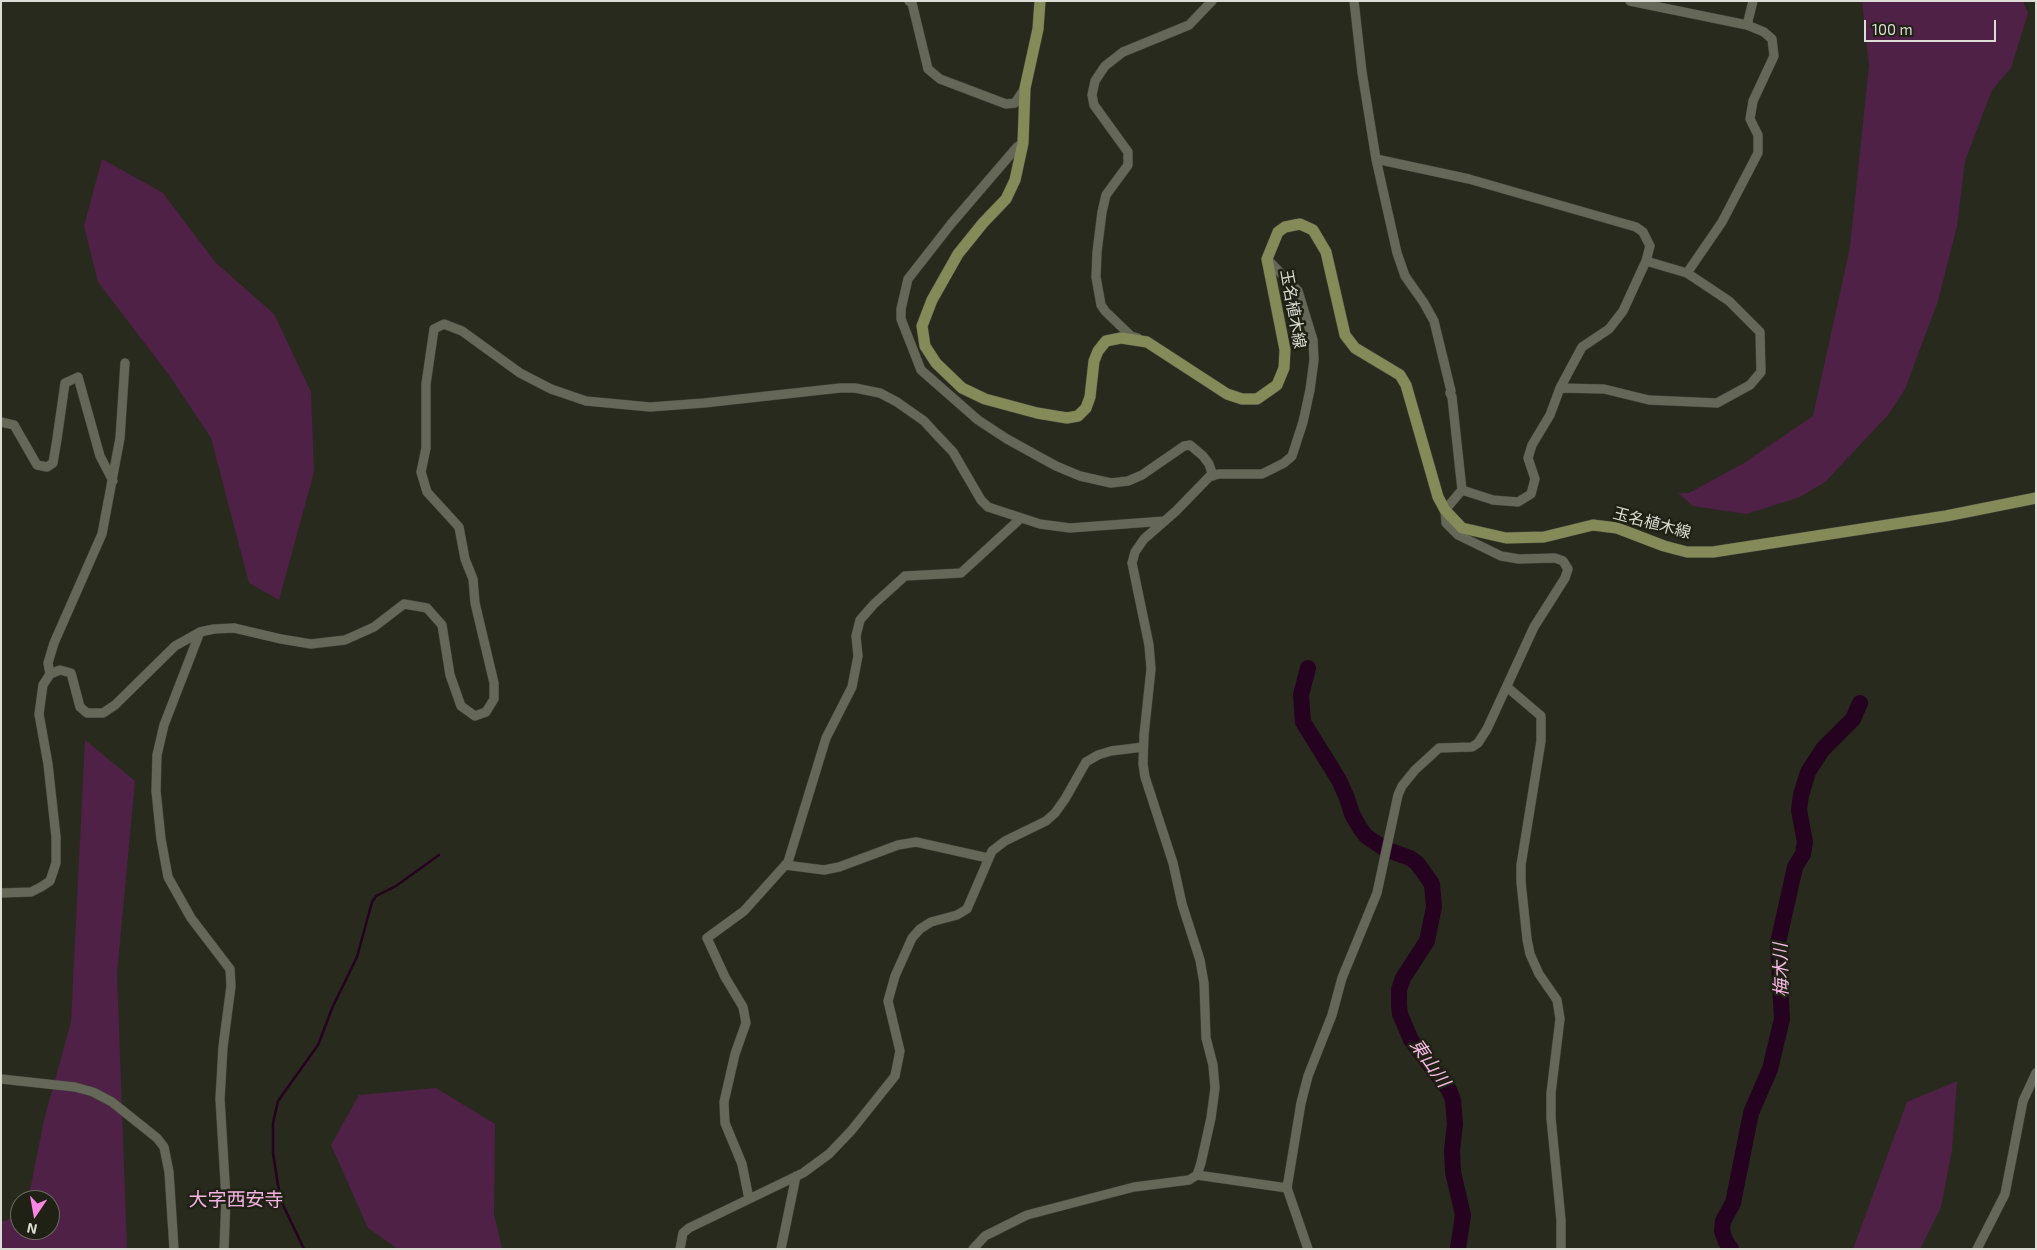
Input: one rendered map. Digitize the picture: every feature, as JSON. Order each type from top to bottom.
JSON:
[{"type":"main road","name":"玉名植木線","points":[[1040,1],[1038,29],[1025,88],[1023,143],[1016,180],[1006,199],[983,223],[958,254],[932,300],[922,326],[925,346],[936,363],[962,388],[985,399],[1037,413],[1067,418],[1078,416],[1086,408],[1090,397],[1094,361],[1098,351],[1106,341],[1120,338],[1147,342],[1227,394],[1242,399],[1257,399],[1277,385],[1284,368],[1285,350],[1267,259],[1278,232],[1284,226],[1300,224],[1313,230],[1326,252],[1345,335],[1355,348],[1400,376],[1406,385],[1438,497],[1445,510],[1462,528],[1506,538],[1544,537],[1593,525],[1617,528],[1664,546],[1687,552],[1713,552],[1946,516],[2036,498]]},
{"type":"street","points":[[909,1],[912,3],[928,69],[940,79],[1006,104],[1015,103],[1025,88]]},
{"type":"street","points":[[1147,342],[1131,336],[1102,305],[1096,277],[1102,212],[1106,195],[1128,165],[1128,152],[1099,113],[1094,105],[1092,95],[1095,81],[1105,66],[1123,52],[1189,25],[1212,1]]},
{"type":"street","points":[[1308,1249],[1287,1188],[1301,1103],[1308,1076],[1332,1015],[1352,950],[1376,893],[1398,796],[1402,786],[1415,770],[1439,748],[1472,747],[1478,743],[1488,729],[1534,627],[1565,578],[1568,569],[1563,561],[1555,558],[1501,556],[1485,550],[1458,535],[1446,523],[1445,510],[1462,490],[1458,435],[1452,397],[1434,321],[1405,276],[1396,253],[1376,159],[1362,72],[1354,1]]},
{"type":"street","points":[[1630,1],[1747,25],[1764,32],[1772,40],[1774,56],[1753,101],[1750,119],[1758,135],[1758,153],[1722,222],[1688,273]]},
{"type":"street","points":[[1747,25],[1753,1]]},
{"type":"street","points":[[1023,143],[1017,147],[951,224],[908,278],[901,309],[901,319],[921,370],[978,420],[1007,439],[1056,466],[1080,476],[1111,483],[1128,481],[1142,475],[1184,446],[1190,445],[1204,456],[1209,464],[1212,476]]},
{"type":"street","points":[[1376,159],[1469,179],[1636,227],[1643,232],[1650,246],[1646,261],[1623,311],[1609,329],[1582,347],[1560,388],[1550,415],[1532,445],[1528,458],[1535,479],[1531,494],[1518,502],[1493,500],[1462,490]]},
{"type":"street","points":[[1197,1175],[1211,1118],[1215,1088],[1213,1065],[1206,1038],[1204,983],[1200,960],[1182,904],[1173,863],[1147,785],[1143,764],[1151,669],[1149,645],[1132,563],[1138,546],[1154,528],[1165,522],[1212,476],[1219,474],[1262,474],[1284,463],[1292,456],[1303,422],[1313,371],[1313,340],[1298,291],[1267,259]]},
{"type":"street","points":[[1560,388],[1604,389],[1649,400],[1717,403],[1750,385],[1761,372],[1760,332],[1728,301],[1688,273],[1646,261]]},
{"type":"street","points":[[1,893],[32,892],[41,888],[50,881],[56,863],[56,836],[48,764],[39,714],[42,685],[50,674],[60,670],[71,673],[80,707],[87,713],[103,713],[115,705],[175,646],[200,632],[234,628],[281,640],[311,644],[345,640],[374,627],[404,604],[427,608],[442,625],[450,675],[461,706],[475,716],[486,712],[494,699],[494,683],[475,603],[473,579],[465,559],[459,527],[427,492],[421,472],[426,448],[426,384],[434,330],[444,324],[462,331],[520,373],[551,389],[586,401],[650,407],[704,404],[840,388],[855,388],[880,393],[924,421],[953,452],[980,500],[988,507],[1040,524],[1070,528],[1165,522]]},
{"type":"street","points":[[50,674],[48,663],[54,643],[102,534],[120,438],[125,363]]},
{"type":"street","points":[[1,422],[14,425],[37,465],[48,467],[52,463],[56,447],[65,383],[78,377],[100,456],[113,481]]},
{"type":"street","points":[[749,1199],[742,1164],[725,1123],[724,1102],[735,1054],[746,1023],[743,1007],[725,977],[707,938],[744,912],[788,862],[826,738],[852,687],[858,656],[856,636],[860,620],[874,604],[905,576],[961,573],[1021,518]]},
{"type":"street","points":[[200,632],[164,725],[156,755],[156,791],[161,839],[168,877],[191,918],[230,969],[231,986],[223,1047],[220,1099],[226,1198],[224,1249]]},
{"type":"street","points":[[1507,687],[1541,716],[1542,741],[1521,865],[1521,882],[1530,954],[1539,974],[1557,1000],[1560,1019],[1551,1092],[1550,1118],[1561,1220],[1561,1249]]},
{"type":"street","points":[[680,1249],[683,1233],[690,1228],[796,1176],[829,1154],[851,1131],[894,1076],[900,1051],[888,1001],[901,959],[912,938],[920,929],[931,922],[957,915],[967,909],[992,851],[1006,841],[1046,821],[1065,799],[1086,762],[1098,755],[1111,751],[1143,747]]},
{"type":"street","points":[[785,865],[824,870],[839,867],[898,845],[916,842],[988,858]]},
{"type":"street","points":[[1977,1249],[2005,1194],[2023,1101],[2036,1073]]},
{"type":"street","points":[[1,1079],[75,1087],[93,1092],[120,1107],[157,1138],[164,1147],[170,1172],[174,1249]]},
{"type":"street","points":[[973,1249],[985,1236],[1026,1215],[1134,1187],[1189,1180],[1197,1175],[1287,1188]]},
{"type":"street","points":[[781,1249],[796,1176]]},
{"type":"shaded area","points":[[1862,1],[2023,1],[2028,13],[2011,68],[1992,90],[1965,161],[1957,226],[1938,301],[1905,389],[1888,415],[1825,482],[1800,497],[1746,514],[1693,506],[1678,493],[1689,493],[1744,463],[1813,416],[1850,247],[1869,66]]},
{"type":"shaded area","points":[[102,159],[163,193],[216,263],[274,314],[311,392],[314,472],[279,600],[249,583],[211,438],[169,375],[98,282],[84,226]]},
{"type":"shaded area","points":[[85,740],[135,781],[117,973],[127,1249],[1,1249],[1,1222],[10,1219],[10,1240],[60,1240],[60,1190],[30,1190],[44,1120],[71,1022]]},
{"type":"shaded area","points":[[1957,1081],[1952,1150],[1941,1207],[1920,1249],[1853,1249],[1907,1102]]},
{"type":"shaded area","points":[[436,1088],[495,1124],[494,1214],[502,1249],[398,1249],[368,1228],[331,1145],[359,1095]]},
{"type":"waterway","name":"東山川","points":[[1308,668],[1301,695],[1303,722],[1339,780],[1352,814],[1360,828],[1366,836],[1385,849],[1410,858],[1417,863],[1432,884],[1434,907],[1427,941],[1403,978],[1399,990],[1399,1006],[1400,1014],[1411,1040],[1449,1090],[1453,1100],[1455,1124],[1452,1150],[1453,1172],[1463,1215],[1458,1249]]},
{"type":"waterway","name":"梅木川","points":[[1731,1249],[1722,1231],[1723,1221],[1733,1203],[1751,1113],[1770,1069],[1782,1019],[1778,943],[1795,867],[1803,854],[1805,842],[1799,810],[1801,795],[1808,772],[1823,749],[1853,719],[1860,703]]},
{"type":"waterway","points":[[304,1249],[283,1205],[278,1185],[273,1153],[273,1123],[278,1101],[318,1045],[333,1006],[357,957],[372,902],[376,896],[396,886],[439,855]]},
{"type":"district","name":"大字西安寺","points":[[236,1200]]}]
